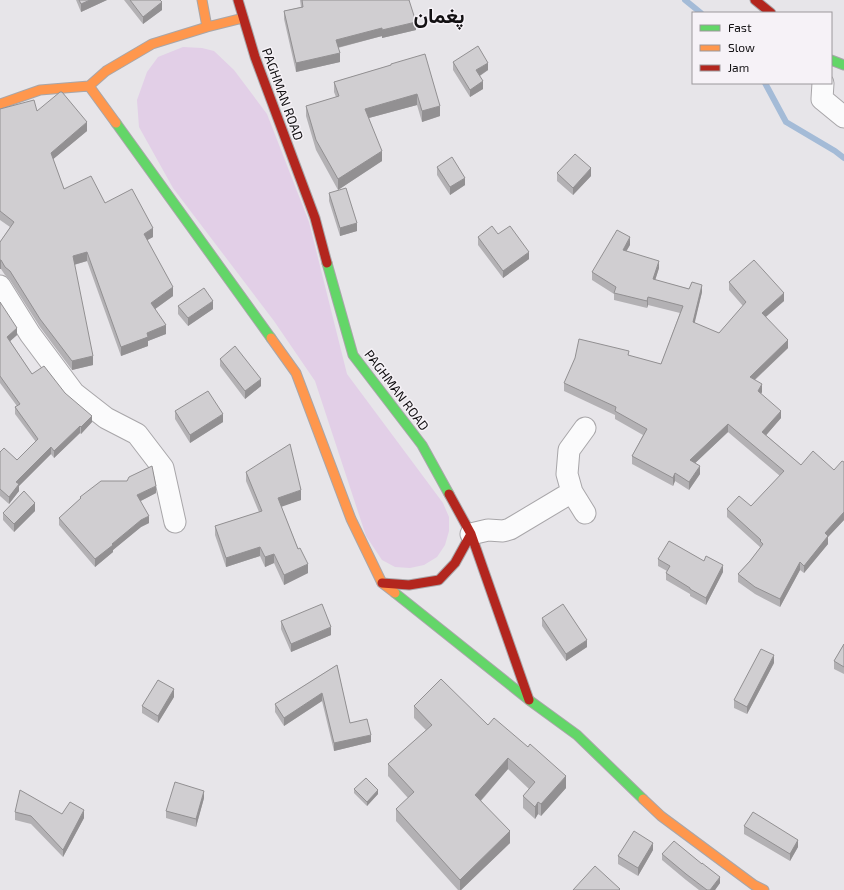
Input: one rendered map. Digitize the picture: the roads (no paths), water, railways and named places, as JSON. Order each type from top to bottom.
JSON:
[{"type":"main road","points":[[202,0],[207,27]]},
{"type":"main road","name":"PAGHMAN ROAD","points":[[238,0],[242,18],[255,57],[315,218],[353,355],[422,445],[471,534],[529,700]]},
{"type":"main road","points":[[756,0],[770,12]]},
{"type":"main road","points":[[0,104],[40,90],[89,86],[106,71],[152,44],[242,18]]},
{"type":"main road","points":[[832,60],[844,65]]},
{"type":"main road","points":[[89,86],[296,373],[351,518],[382,582],[529,700],[577,735],[661,816],[754,886],[764,890]]},
{"type":"main road","points":[[382,582],[409,586],[439,580],[455,563],[471,534]]},
{"type":"street","points":[[823,84],[822,99],[844,117]]},
{"type":"street","points":[[0,286],[30,334],[74,392],[106,418],[137,434],[163,468],[175,522]]},
{"type":"street","points":[[585,428],[569,450],[566,474],[572,492],[585,513]]},
{"type":"street","points":[[471,534],[488,530],[502,531],[510,529],[572,492]]},
{"type":"waterway","points":[[685,0],[700,12]]},
{"type":"waterway","points":[[766,84],[786,122],[835,151],[844,158]]},
{"type":"district","name":"پغمان","points":[[439,16]]}]
